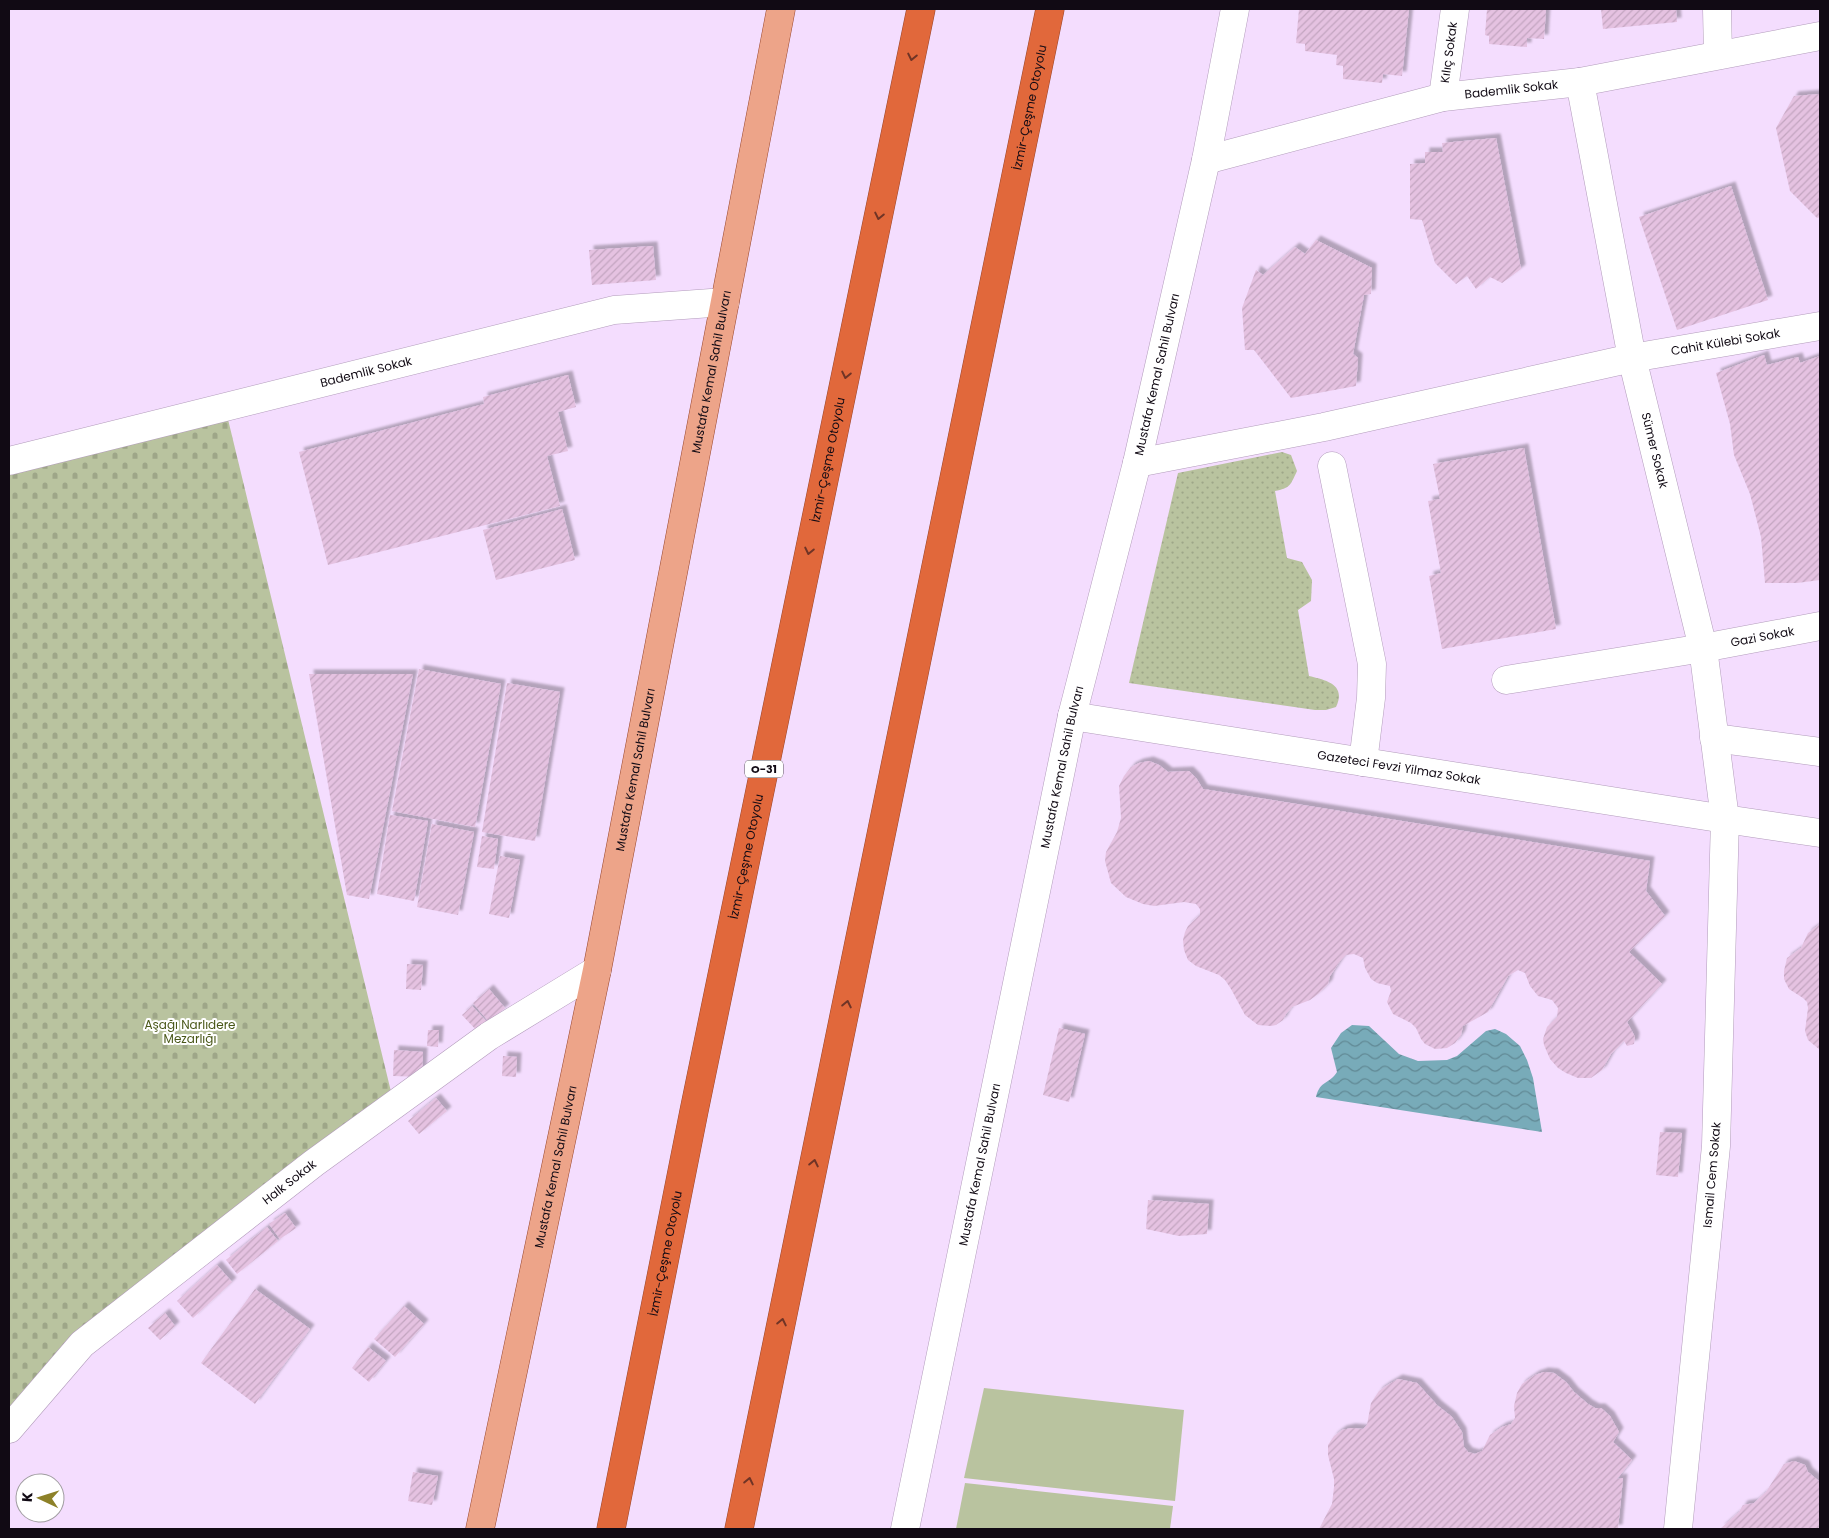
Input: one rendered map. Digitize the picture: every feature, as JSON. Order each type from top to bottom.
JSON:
[{"type":"highway","name":"İzmir-Çeşme Otoyolu","points":[[611,1529],[692,1121],[921,9]]},
{"type":"highway","name":"İzmir-Çeşme Otoyolu","points":[[739,1529],[1050,9]]},
{"type":"main road","name":"Mustafa Kemal Sahil Bulvarı","points":[[480,1529],[597,970],[781,9]]},
{"type":"street","name":"Mustafa Kemal Sahil Bulvarı","points":[[905,1529],[1072,716],[1137,463],[1206,160],[1234,9]]},
{"type":"street","name":"Kılıç Sokak","points":[[1443,97],[1455,9]]},
{"type":"street","points":[[1717,9],[1718,55]]},
{"type":"street","name":"Bademlik Sokak","points":[[1206,160],[1443,97],[1580,82],[1820,36]]},
{"type":"street","name":"Sümer Sokak","points":[[1580,82],[1632,358],[1703,648],[1725,819]]},
{"type":"street","name":"Bademlik Sokak","points":[[9,461],[614,310],[725,302]]},
{"type":"street","name":"Cahit Külebi Sokak","points":[[1137,463],[1324,427],[1632,358],[1820,326]]},
{"type":"street","points":[[1332,466],[1372,664],[1371,698],[1362,762]]},
{"type":"street","name":"Gazi Sokak","points":[[1506,680],[1703,648],[1820,626]]},
{"type":"street","name":"Gazeteci Fevzi Yilmaz Sokak","points":[[1072,716],[1820,833]]},
{"type":"street","points":[[1714,738],[1820,752]]},
{"type":"street","name":"Ismail Cem Sokak","points":[[1678,1529],[1716,1146],[1725,819]]},
{"type":"street","name":"Halk Sokak","points":[[9,1429],[82,1344],[291,1182],[489,1036],[597,970]]},
{"type":"green space","name":"Aşağı Narlıdere Mezarlığı","points":[[225,407],[394,1104],[82,1344],[9,1429],[9,461]]},
{"type":"green space","points":[[1282,452],[1291,455],[1297,471],[1289,486],[1275,491],[1287,558],[1302,562],[1312,580],[1311,601],[1298,610],[1309,676],[1322,679],[1337,688],[1339,699],[1336,707],[1326,710],[1315,710],[1129,683],[1178,473]]},
{"type":"green space","points":[[984,1388],[1184,1410],[1175,1501],[964,1478]]},
{"type":"green space","points":[[965,1483],[1173,1506],[1170,1529],[956,1529]]},
{"type":"water","points":[[1352,1025],[1369,1026],[1399,1054],[1418,1061],[1447,1060],[1457,1056],[1486,1031],[1495,1029],[1506,1034],[1520,1046],[1527,1060],[1533,1078],[1542,1132],[1316,1097],[1320,1088],[1337,1072],[1331,1048],[1341,1033]]},
{"type":"building","points":[[1299,9],[1409,9],[1402,76],[1383,74],[1382,83],[1343,79],[1343,66],[1336,65],[1337,55],[1305,51],[1305,44],[1296,43]]},
{"type":"building","points":[[1487,9],[1546,9],[1544,39],[1527,38],[1527,47],[1489,44],[1489,36],[1485,35]]},
{"type":"building","points":[[1601,9],[1676,9],[1677,22],[1603,29]]},
{"type":"building","points":[[1820,94],[1820,217],[1817,218],[1790,191],[1776,128],[1794,96]]},
{"type":"building","points":[[1496,138],[1521,269],[1502,283],[1490,277],[1476,289],[1467,276],[1456,284],[1435,263],[1422,220],[1410,219],[1410,164],[1425,163],[1425,152],[1443,152],[1442,143]]},
{"type":"building","points":[[1731,186],[1768,300],[1677,330],[1639,217]]},
{"type":"building","points":[[1316,240],[1372,268],[1371,294],[1364,295],[1353,354],[1358,358],[1356,386],[1291,398],[1254,350],[1245,350],[1242,308],[1256,270],[1263,275],[1295,247],[1305,254]]},
{"type":"building","points":[[653,246],[656,280],[592,285],[589,250]]},
{"type":"building","points":[[1764,355],[1767,365],[1798,357],[1800,363],[1820,356],[1820,580],[1797,583],[1765,583],[1761,537],[1750,494],[1734,455],[1730,424],[1716,373]]},
{"type":"building","points":[[568,375],[576,407],[558,412],[568,451],[547,456],[560,506],[328,565],[299,452],[484,404],[483,397]]},
{"type":"building","points":[[1524,448],[1556,629],[1442,649],[1429,576],[1441,573],[1428,501],[1440,499],[1433,464]]},
{"type":"building","points":[[562,509],[575,560],[496,580],[483,530]]},
{"type":"building","points":[[419,669],[501,684],[475,827],[392,811]]},
{"type":"building","points":[[309,674],[413,674],[369,899],[347,895]]},
{"type":"building","points":[[507,683],[560,692],[535,841],[482,832]]},
{"type":"building","points":[[1149,761],[1159,765],[1168,772],[1189,771],[1203,789],[1650,861],[1646,891],[1665,916],[1629,952],[1662,984],[1627,1022],[1635,1037],[1634,1044],[1627,1046],[1624,1041],[1611,1054],[1602,1070],[1591,1078],[1578,1078],[1558,1068],[1550,1059],[1543,1039],[1547,1027],[1557,1017],[1558,1008],[1552,1000],[1538,996],[1530,986],[1525,973],[1518,970],[1508,976],[1488,1012],[1463,1026],[1461,1035],[1455,1043],[1447,1048],[1435,1049],[1425,1044],[1411,1023],[1393,1014],[1387,1002],[1391,991],[1390,986],[1377,983],[1371,979],[1365,968],[1363,958],[1354,954],[1346,955],[1340,961],[1330,976],[1328,984],[1318,994],[1310,1000],[1292,1007],[1283,1020],[1271,1026],[1258,1025],[1245,1015],[1225,980],[1219,975],[1196,966],[1188,960],[1183,940],[1188,926],[1200,915],[1200,909],[1196,904],[1184,902],[1154,906],[1143,904],[1126,897],[1111,883],[1105,861],[1106,852],[1117,832],[1121,818],[1119,786],[1131,767]]},
{"type":"building","points":[[390,815],[428,821],[414,901],[377,894]]},
{"type":"building","points":[[432,824],[474,832],[458,915],[417,907]]},
{"type":"building","points":[[482,836],[498,839],[494,869],[477,867]]},
{"type":"building","points":[[500,856],[520,860],[509,918],[489,914]]},
{"type":"building","points":[[1820,924],[1820,1050],[1808,1040],[1805,1031],[1807,1002],[1789,989],[1784,979],[1784,971],[1787,958],[1801,948],[1808,933]]},
{"type":"building","points":[[407,964],[423,965],[421,990],[406,989]]},
{"type":"building","points":[[489,989],[505,1008],[489,1022],[473,1003]]},
{"type":"building","points":[[472,1006],[488,1023],[478,1032],[462,1015]]},
{"type":"building","points":[[1059,1028],[1085,1034],[1069,1102],[1043,1095]]},
{"type":"building","points":[[428,1030],[439,1030],[438,1047],[427,1046]]},
{"type":"building","points":[[394,1050],[423,1052],[422,1077],[393,1076]]},
{"type":"building","points":[[503,1056],[517,1057],[516,1077],[502,1076]]},
{"type":"building","points":[[436,1098],[447,1111],[419,1134],[408,1121]]},
{"type":"building","points":[[1660,1132],[1682,1133],[1678,1177],[1656,1175]]},
{"type":"building","points":[[1148,1200],[1209,1204],[1207,1234],[1179,1236],[1146,1229]]},
{"type":"building","points":[[285,1213],[296,1228],[280,1239],[269,1224]]},
{"type":"building","points":[[267,1227],[278,1241],[237,1274],[226,1260]]},
{"type":"building","points":[[217,1265],[232,1282],[193,1318],[177,1301]]},
{"type":"building","points":[[255,1289],[310,1329],[255,1404],[201,1363]]},
{"type":"building","points":[[404,1306],[424,1324],[395,1357],[374,1339]]},
{"type":"building","points":[[165,1313],[175,1326],[160,1340],[148,1328]]},
{"type":"building","points":[[368,1347],[386,1361],[369,1382],[352,1368]]},
{"type":"building","points":[[1544,1372],[1554,1373],[1588,1404],[1595,1408],[1601,1408],[1610,1416],[1619,1432],[1613,1442],[1632,1460],[1617,1479],[1623,1478],[1618,1529],[1319,1529],[1332,1504],[1334,1487],[1328,1445],[1334,1436],[1342,1430],[1351,1428],[1363,1429],[1367,1425],[1371,1403],[1379,1391],[1386,1386],[1398,1379],[1417,1383],[1437,1405],[1452,1417],[1462,1432],[1464,1447],[1468,1452],[1475,1454],[1482,1451],[1490,1435],[1502,1427],[1511,1424],[1515,1418],[1514,1406],[1517,1393],[1522,1384],[1535,1375]]},
{"type":"building","points":[[1794,1461],[1805,1465],[1808,1472],[1820,1482],[1820,1529],[1720,1529],[1739,1512],[1743,1505],[1754,1503],[1766,1492],[1784,1464]]},
{"type":"building","points":[[413,1472],[438,1476],[432,1505],[408,1501]]}]
